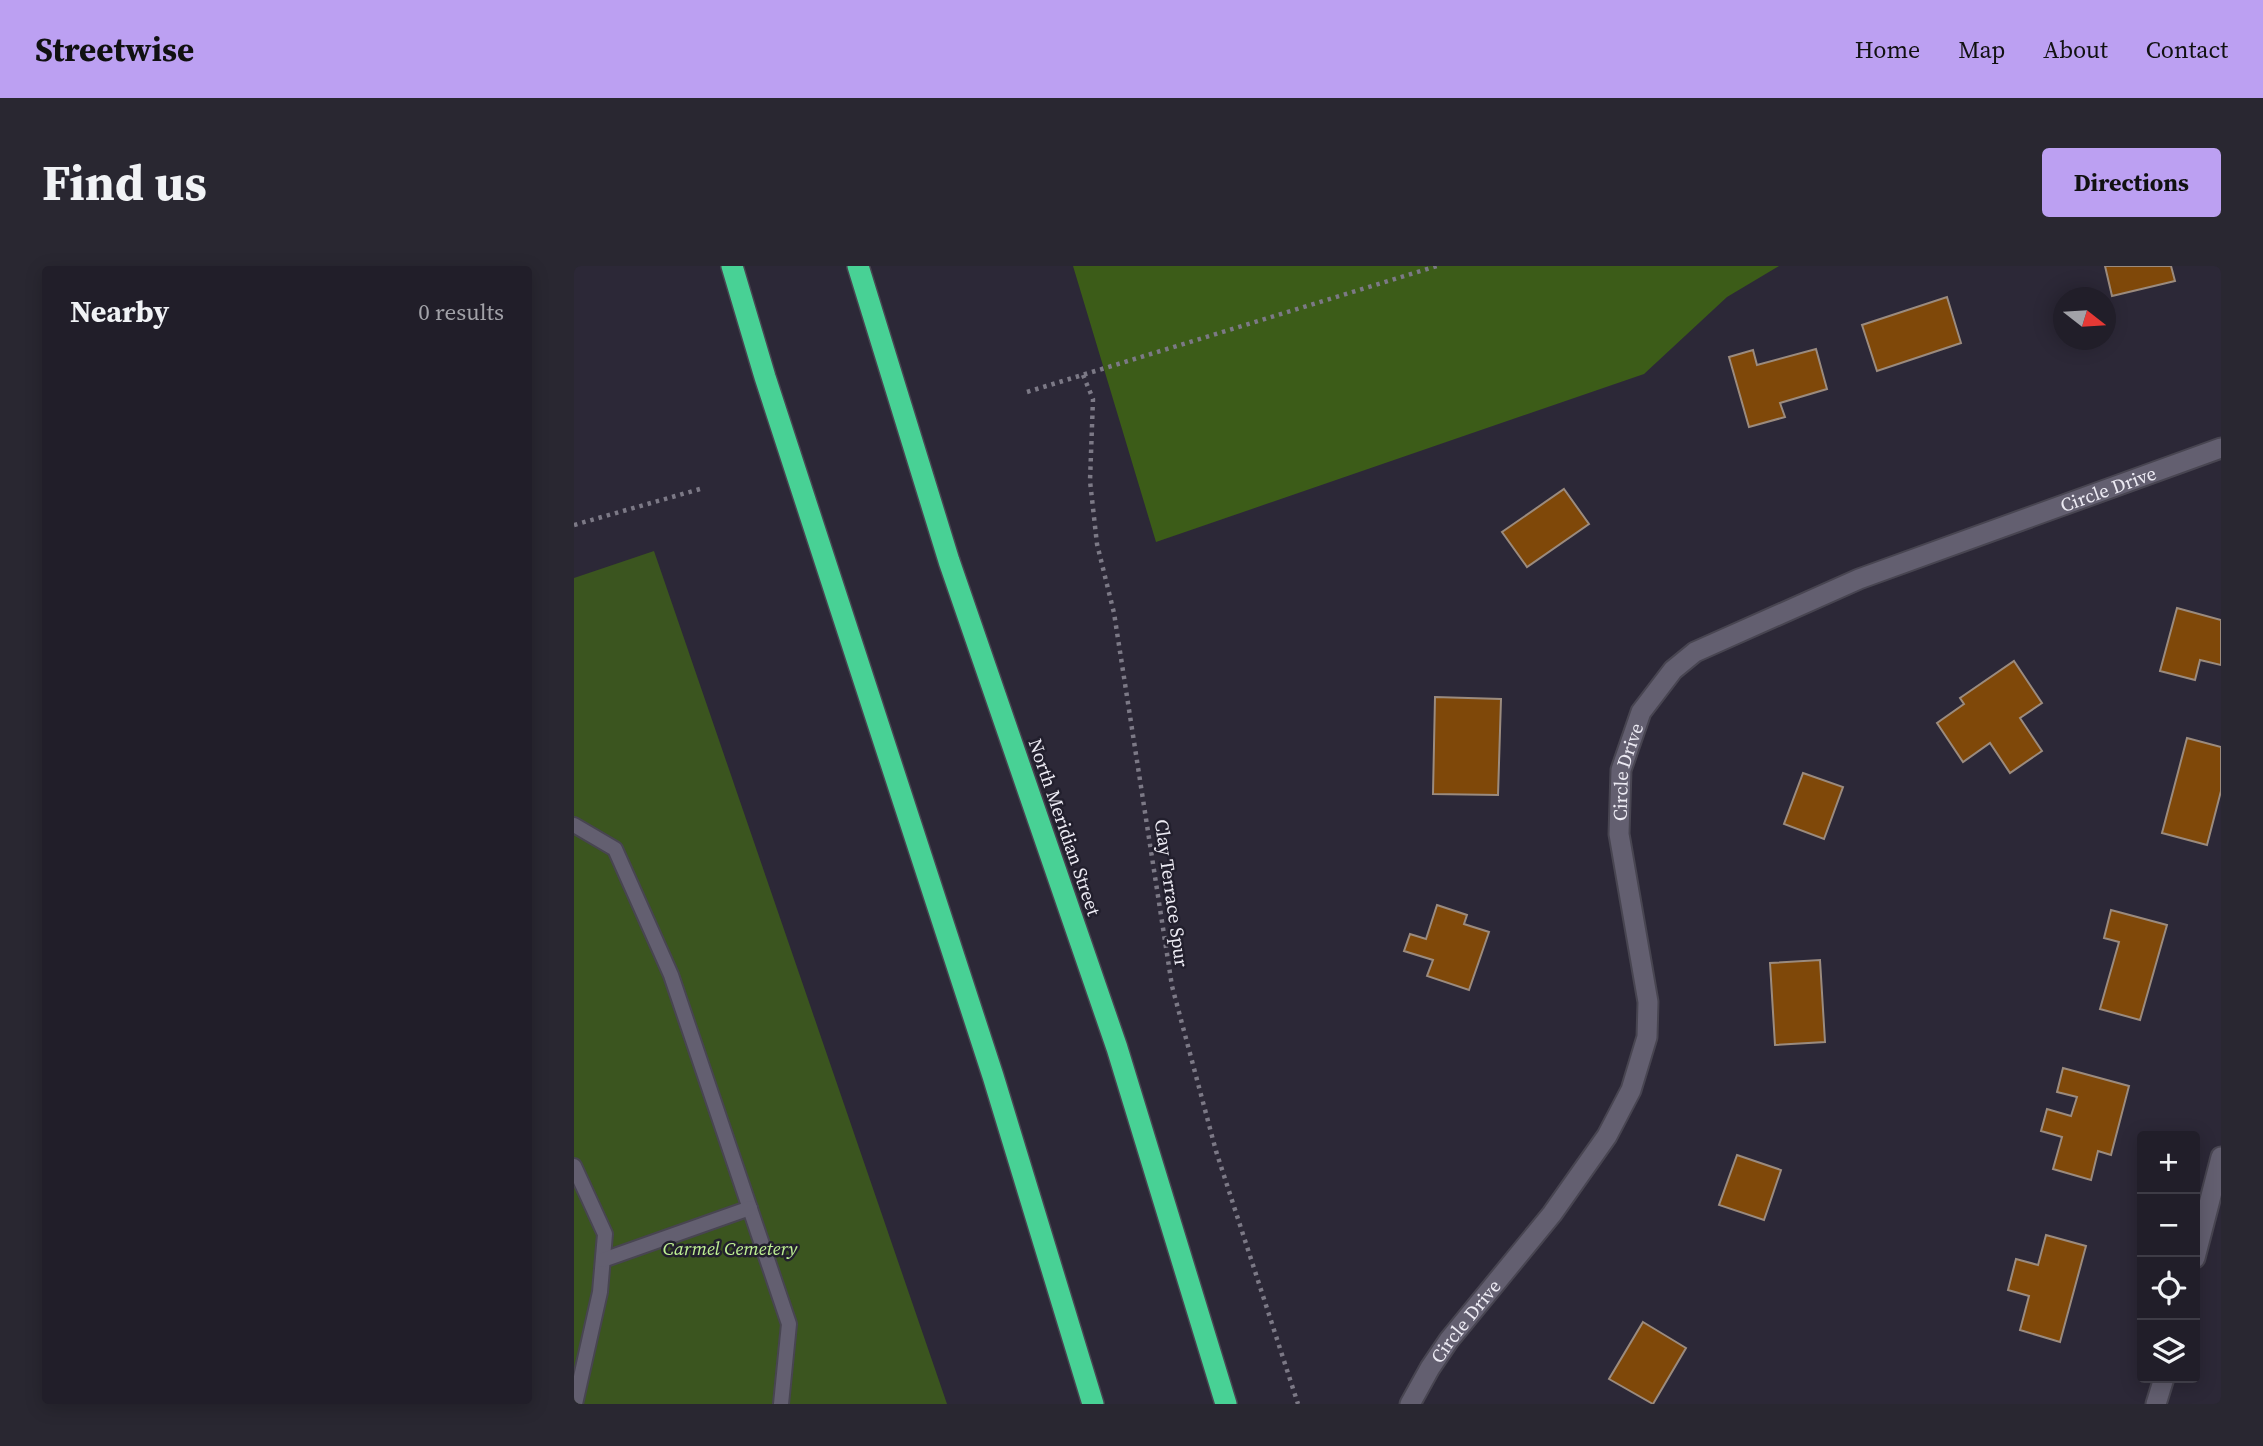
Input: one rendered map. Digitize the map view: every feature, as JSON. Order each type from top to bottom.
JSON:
[{"type":"highway","points":[[732,266],[769,389],[993,1076],[1093,1404]]},
{"type":"highway","name":"North Meridian Street","points":[[858,266],[949,561],[1117,1048],[1226,1404]]},
{"type":"street","name":"Circle Drive","points":[[1410,1404],[1430,1368],[1450,1340],[1552,1214],[1607,1136],[1631,1090],[1647,1037],[1648,1002],[1619,834],[1621,770],[1640,712],[1673,670],[1695,652],[1859,579],[2221,449]]},
{"type":"street","points":[[2195,1257],[2221,1157]]},
{"type":"street","points":[[2156,1404],[2162,1383]]},
{"type":"lane","points":[[574,825],[615,849],[671,975],[789,1324],[781,1404]]},
{"type":"lane","points":[[574,1166],[605,1234],[600,1292],[575,1404]]},
{"type":"lane","points":[[603,1260],[750,1208]]},
{"type":"path","points":[[1027,392],[1437,266]]},
{"type":"path","name":"Clay Terrace Spur","points":[[1083,375],[1093,399],[1090,481],[1097,544],[1114,613],[1172,986],[1216,1151],[1298,1404]]},
{"type":"path","points":[[574,525],[700,489]]},
{"type":"green space","points":[[1073,266],[1779,266],[1727,297],[1644,374],[1156,542]]},
{"type":"green space","name":"Carmel Cemetery","points":[[654,551],[947,1404],[574,1404],[574,578]]},
{"type":"building","points":[[2105,266],[2171,266],[2175,281],[2116,295],[2116,287],[2110,287]]},
{"type":"building","points":[[1947,297],[1961,343],[1877,371],[1862,325]]},
{"type":"building","points":[[1816,349],[1827,389],[1780,403],[1785,417],[1749,427],[1729,357],[1753,350],[1757,365]]},
{"type":"building","points":[[1564,489],[1589,524],[1527,567],[1502,532]]},
{"type":"building","points":[[2177,608],[2221,620],[2221,665],[2200,660],[2195,680],[2160,671]]},
{"type":"building","points":[[2014,661],[2042,703],[2020,718],[2042,751],[2010,773],[1990,743],[1963,762],[1937,723],[1964,704],[1960,698]]},
{"type":"building","points":[[1435,697],[1501,699],[1498,795],[1433,794]]},
{"type":"building","points":[[2187,738],[2221,747],[2221,791],[2207,845],[2162,833]]},
{"type":"building","points":[[1803,773],[1843,787],[1824,839],[1784,824]]},
{"type":"building","points":[[1437,905],[1467,915],[1464,924],[1489,932],[1469,990],[1427,976],[1433,960],[1404,951],[1410,934],[1426,939]]},
{"type":"building","points":[[2111,910],[2167,925],[2140,1020],[2100,1009],[2119,942],[2104,938]]},
{"type":"building","points":[[1820,960],[1825,1042],[1775,1045],[1770,963]]},
{"type":"building","points":[[2063,1068],[2129,1086],[2111,1155],[2098,1151],[2091,1180],[2053,1169],[2062,1137],[2041,1131],[2047,1109],[2071,1116],[2077,1097],[2057,1092]]},
{"type":"building","points":[[1737,1155],[1781,1170],[1764,1220],[1719,1205]]},
{"type":"building","points":[[2046,1235],[2086,1246],[2060,1342],[2020,1330],[2029,1296],[2008,1290],[2016,1259],[2038,1265]]},
{"type":"building","points":[[1643,1322],[1686,1348],[1653,1404],[1609,1379]]}]
